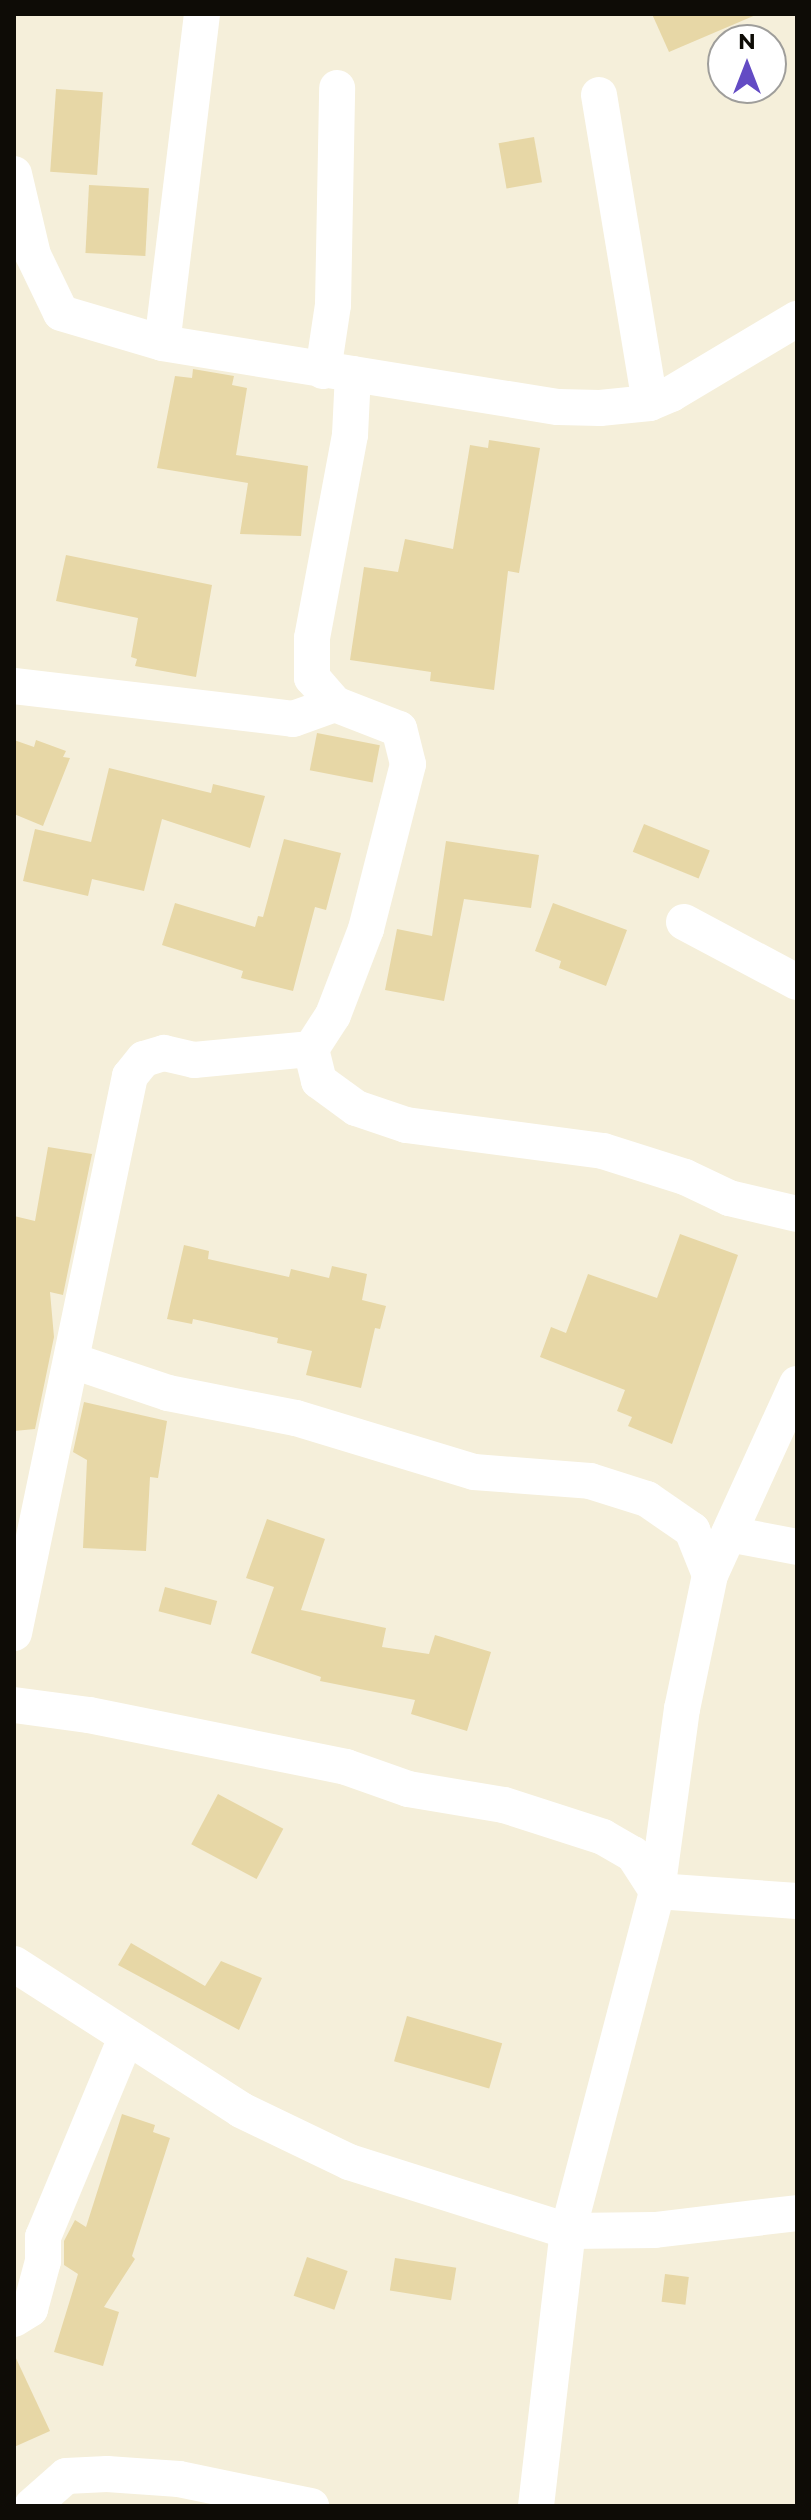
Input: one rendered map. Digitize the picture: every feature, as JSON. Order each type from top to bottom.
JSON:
[{"type":"street","points":[[162,343],[202,14]]},
{"type":"street","points":[[337,88],[333,305],[338,373],[350,435],[312,638],[312,678],[335,704],[399,729],[408,764],[366,929],[333,1015],[311,1049],[319,1081],[356,1108],[406,1125],[603,1151],[685,1177],[729,1198],[797,1214]]},
{"type":"street","points":[[599,95],[650,403]]},
{"type":"street","points":[[14,174],[33,255],[61,313],[162,343],[558,407],[650,403],[797,319]]},
{"type":"street","points":[[14,686],[293,719],[335,704]]},
{"type":"street","points":[[684,922],[797,982]]},
{"type":"street","points":[[17,1617],[73,1361],[130,1076],[144,1059],[164,1053],[194,1060],[311,1049]]},
{"type":"street","points":[[73,1361],[168,1393],[296,1418],[474,1472],[590,1481],[647,1499],[692,1530],[710,1575]]},
{"type":"street","points":[[536,2506],[568,2231],[657,1891],[682,1709],[710,1575],[797,1384]]},
{"type":"street","points":[[729,1534],[797,1547]]},
{"type":"street","points":[[14,1705],[346,1767],[408,1789],[504,1805],[603,1837],[633,1854],[657,1891]]},
{"type":"street","points":[[657,1891],[797,1901]]},
{"type":"street","points":[[14,1964],[125,2040],[241,2110],[349,2162],[568,2231],[655,2230],[797,2213]]},
{"type":"street","points":[[14,2319],[30,2309],[43,2261],[43,2237],[125,2040]]},
{"type":"street","points":[[32,2506],[66,2476],[107,2474],[179,2479],[311,2506]]},
{"type":"building","points":[[652,14],[758,14],[735,24],[707,24],[707,36],[669,52]]},
{"type":"building","points":[[56,89],[103,92],[97,175],[50,172]]},
{"type":"building","points":[[534,137],[542,182],[507,189],[499,143]]},
{"type":"building","points":[[89,185],[149,188],[145,256],[85,253]]},
{"type":"building","points":[[193,369],[234,376],[232,385],[247,388],[236,455],[308,466],[301,536],[240,534],[248,483],[157,468],[175,376],[192,378]]},
{"type":"building","points":[[489,440],[540,448],[519,573],[508,571],[494,690],[430,681],[431,672],[350,660],[364,567],[398,572],[405,539],[453,549],[470,445],[488,448]]},
{"type":"building","points":[[66,555],[212,585],[196,677],[135,666],[137,659],[131,657],[138,618],[56,601]]},
{"type":"building","points":[[317,733],[380,745],[373,783],[310,770]]},
{"type":"building","points":[[14,740],[34,747],[36,740],[66,751],[63,757],[70,758],[43,826],[14,814]]},
{"type":"building","points":[[109,768],[211,793],[213,784],[265,796],[250,848],[162,819],[144,891],[92,879],[88,896],[23,881],[35,829],[91,842]]},
{"type":"building","points":[[644,824],[710,851],[699,878],[633,852]]},
{"type":"building","points":[[284,839],[341,853],[326,910],[315,907],[293,991],[241,978],[243,971],[162,945],[175,903],[255,927],[258,916],[263,917]]},
{"type":"building","points":[[446,841],[539,855],[531,908],[464,899],[444,1001],[385,990],[397,929],[432,936]]},
{"type":"building","points":[[553,903],[627,930],[606,986],[559,968],[561,961],[535,951]]},
{"type":"building","points":[[48,1147],[92,1154],[63,1295],[50,1292],[54,1337],[35,1429],[14,1431],[14,1216],[35,1221]]},
{"type":"building","points":[[680,1234],[738,1255],[672,1444],[628,1426],[632,1417],[617,1411],[625,1390],[540,1357],[551,1327],[566,1333],[588,1274],[657,1298]]},
{"type":"building","points":[[184,1245],[209,1251],[208,1259],[289,1277],[291,1269],[329,1278],[332,1266],[367,1274],[362,1300],[386,1306],[380,1329],[375,1328],[361,1388],[306,1375],[312,1351],[277,1343],[278,1338],[193,1319],[192,1324],[167,1319]]},
{"type":"building","points":[[84,1402],[167,1421],[158,1478],[150,1477],[146,1551],[83,1548],[87,1460],[73,1452]]},
{"type":"building","points":[[267,1519],[325,1539],[301,1610],[386,1628],[382,1647],[429,1654],[435,1635],[491,1652],[467,1731],[411,1714],[415,1700],[320,1681],[321,1677],[251,1653],[274,1587],[246,1578]]},
{"type":"building","points":[[165,1587],[217,1601],[211,1625],[159,1611]]},
{"type":"building","points":[[218,1794],[283,1829],[257,1879],[191,1844]]},
{"type":"building","points":[[131,1943],[205,1986],[221,1961],[262,1978],[239,2030],[118,1965]]},
{"type":"building","points":[[407,2016],[502,2043],[489,2088],[394,2061]]},
{"type":"building","points":[[122,2114],[155,2125],[153,2132],[170,2138],[132,2256],[135,2259],[104,2307],[119,2312],[103,2366],[54,2352],[78,2274],[64,2265],[64,2241],[75,2220],[86,2227]]},
{"type":"building","points":[[307,2257],[348,2271],[334,2310],[294,2296]]},
{"type":"building","points":[[395,2258],[456,2268],[451,2300],[390,2291]]},
{"type":"building","points":[[665,2274],[689,2277],[685,2305],[662,2302]]},
{"type":"building","points":[[14,2354],[50,2431],[14,2447]]}]
